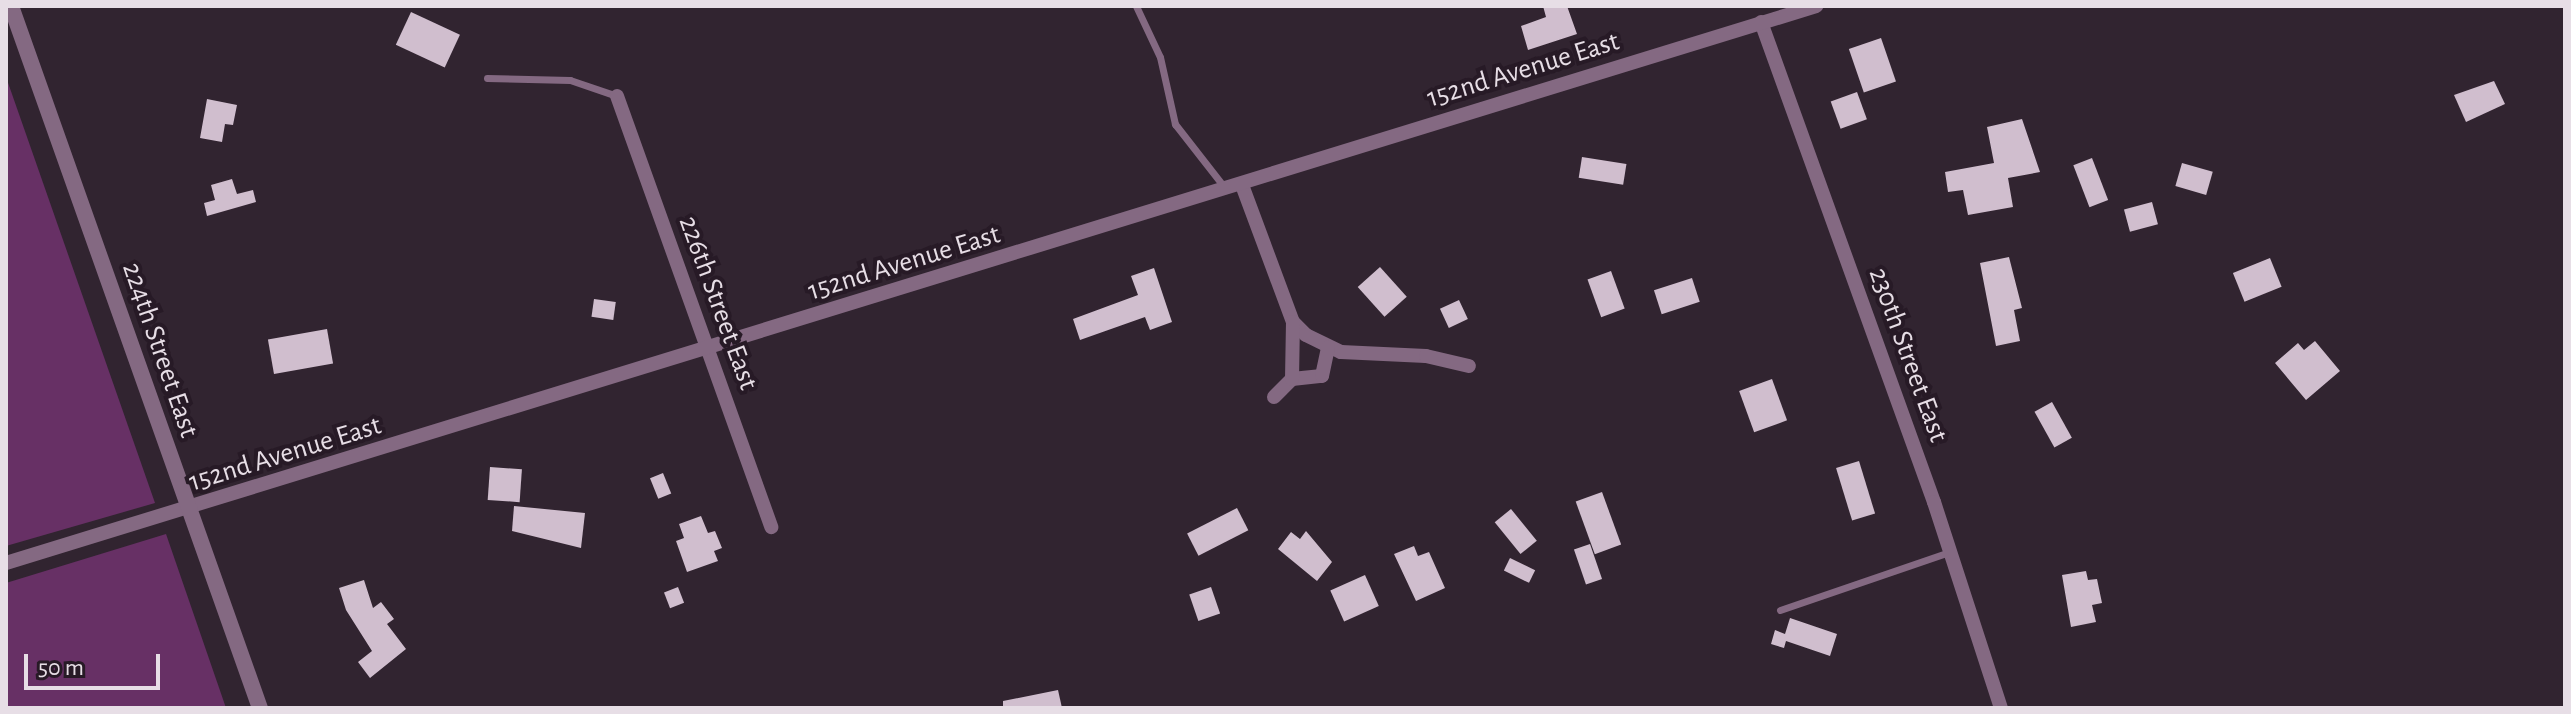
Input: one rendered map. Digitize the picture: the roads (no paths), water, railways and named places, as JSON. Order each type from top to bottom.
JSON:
[{"type":"street","name":"152nd Avenue East","points":[[6,563],[188,511],[1816,6]]},
{"type":"street","name":"224th Street East","points":[[10,8],[260,708]]},
{"type":"street","name":"230th Street East","points":[[1761,22],[1949,552],[2001,708]]},
{"type":"street","name":"226th Street East","points":[[617,96],[771,527]]},
{"type":"street","points":[[1242,185],[1293,322],[1292,379]]},
{"type":"street","points":[[1293,322],[1328,348],[1426,356],[1469,366]]},
{"type":"street","points":[[1274,397],[1292,379],[1322,376],[1328,348]]},
{"type":"lane","points":[[1136,6],[1160,57],[1175,124],[1227,190]]},
{"type":"lane","points":[[487,78],[570,80],[617,96]]},
{"type":"lane","points":[[1780,610],[1949,552]]}]
